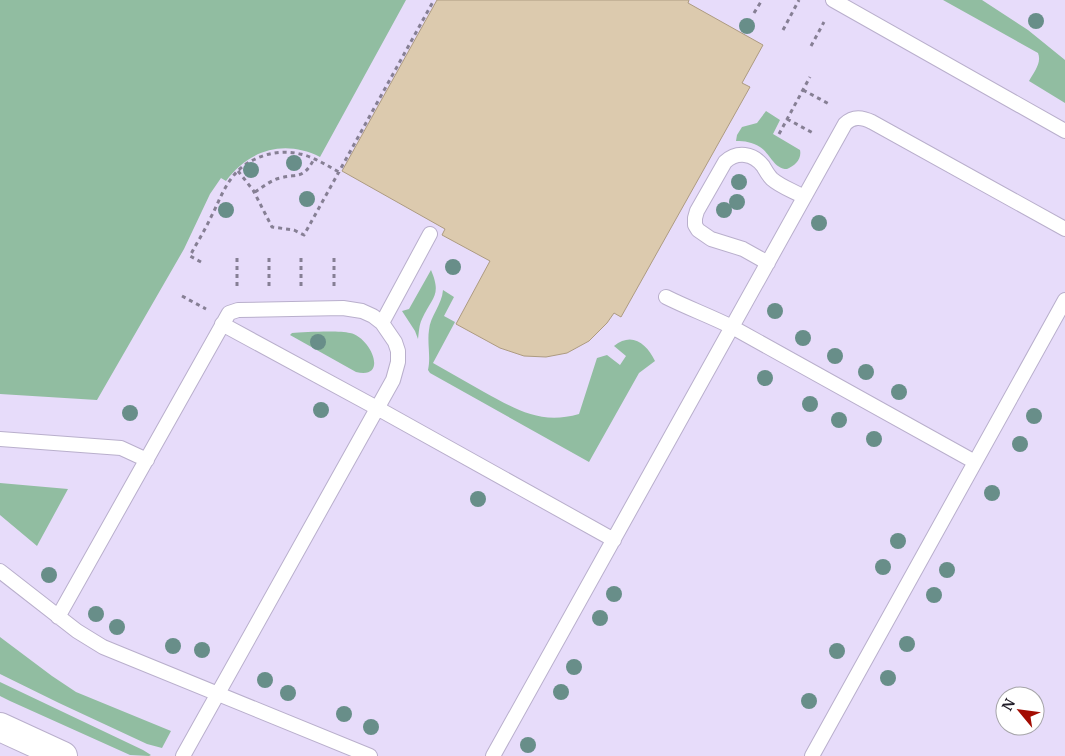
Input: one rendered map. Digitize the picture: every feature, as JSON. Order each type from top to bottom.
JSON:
[{"type":"street","points":[[0,728],[63,756]]},
{"type":"lane","points":[[833,0],[1065,131]]},
{"type":"lane","points":[[493,756],[833,145],[849,120],[860,118],[872,122],[1065,229]]},
{"type":"lane","points":[[768,262],[743,249],[719,243],[698,230],[695,218],[700,204],[725,162],[730,157],[741,154],[753,157],[771,178],[804,197]]},
{"type":"lane","points":[[382,323],[430,234]]},
{"type":"lane","points":[[666,297],[691,310],[715,318],[975,462]]},
{"type":"lane","points":[[812,756],[1065,300]]},
{"type":"lane","points":[[58,617],[226,317],[233,311],[353,308],[382,323],[398,352],[398,362],[393,380],[183,756]]},
{"type":"lane","points":[[222,324],[378,408],[614,540]]},
{"type":"lane","points":[[0,439],[121,448],[147,460]]},
{"type":"lane","points":[[0,571],[58,617],[103,647],[370,756]]},
{"type":"path","points":[[238,171],[255,192],[272,227],[294,230],[304,235],[434,0]]},
{"type":"path","points":[[754,13],[762,0]]},
{"type":"path","points":[[783,30],[799,0]]},
{"type":"path","points":[[779,134],[810,78]]},
{"type":"path","points":[[803,90],[829,104],[849,120]]},
{"type":"path","points":[[787,119],[833,145]]},
{"type":"path","points":[[201,262],[190,256],[228,184],[238,171],[256,158],[274,153],[294,153],[314,159],[338,172]]},
{"type":"path","points":[[255,192],[280,178],[298,176],[308,169],[314,159]]},
{"type":"path","points":[[334,256],[334,308]]},
{"type":"path","points":[[301,257],[301,309]]},
{"type":"green space","points":[[0,0],[406,0],[320,157],[293,149],[268,151],[256,155],[245,162],[226,181],[221,178],[210,194],[184,249],[97,400],[0,394]]},
{"type":"green space","points":[[943,0],[982,0],[1028,30],[1065,60],[1065,103],[1029,81],[1038,64],[1038,53]]},
{"type":"green space","points":[[766,111],[780,120],[773,134],[800,150],[797,162],[787,169],[775,164],[757,145],[736,141],[742,127],[757,123]]},
{"type":"green space","points":[[431,270],[436,291],[421,321],[418,339],[402,311],[409,309]]},
{"type":"green space","points":[[443,290],[454,297],[444,316],[455,322],[433,363],[496,399],[530,414],[553,418],[579,414],[597,358],[607,355],[620,365],[626,356],[614,346],[627,340],[638,342],[648,349],[655,361],[639,373],[589,462],[430,373],[428,370],[429,330],[431,320],[441,301]]},
{"type":"green space","points":[[338,332],[358,336],[370,349],[374,364],[372,370],[366,373],[356,372],[290,335],[292,333]]},
{"type":"green space","points":[[0,483],[68,489],[37,546],[0,515]]},
{"type":"green space","points":[[0,637],[76,692],[171,731],[162,748],[147,744],[0,674]]},
{"type":"green space","points":[[0,682],[151,755],[130,755],[10,701],[0,696]]},
{"type":"building","points":[[437,0],[689,0],[688,3],[763,45],[742,83],[750,87],[621,317],[614,313],[589,341],[567,353],[546,357],[524,356],[500,348],[456,324],[490,261],[442,235],[445,229],[342,171]]}]
